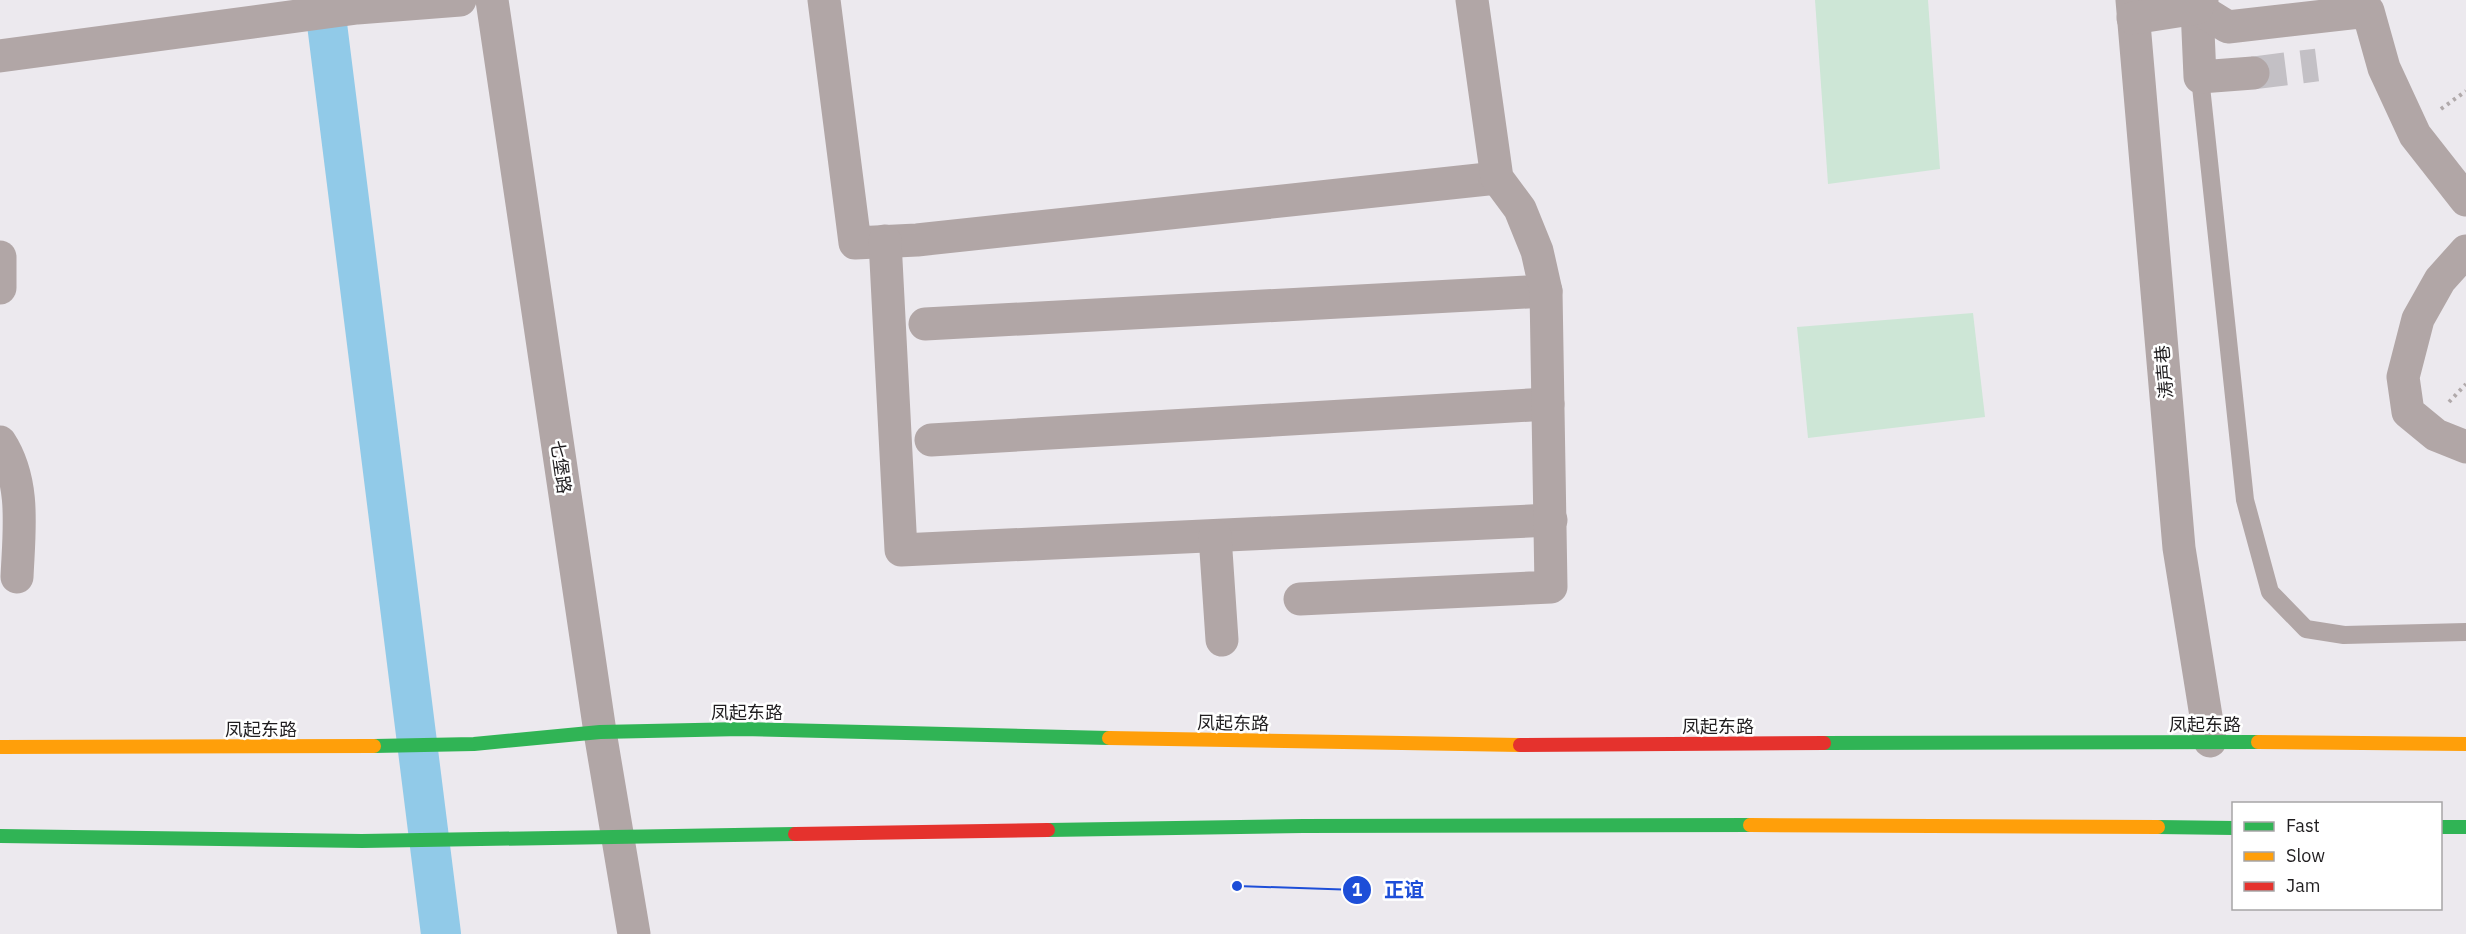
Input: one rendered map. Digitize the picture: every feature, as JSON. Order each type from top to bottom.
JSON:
[{"type":"main road","name":"凤起东路","points":[[0,747],[351,747],[474,744],[600,732],[742,729],[1437,746],[2210,741],[2466,744]]},
{"type":"main road","points":[[0,836],[362,841],[617,835],[1303,826],[1990,825],[2232,828]]},
{"type":"main road","points":[[2442,827],[2466,827]]},
{"type":"street","name":"七堡路","points":[[492,0],[600,732],[634,934]]},
{"type":"street","points":[[824,0],[855,243],[1497,178]]},
{"type":"street","points":[[1300,599],[1551,588],[1546,291],[1537,251],[1520,208],[1497,178],[1472,0]]},
{"type":"street","points":[[0,56],[357,8],[445,1]]},
{"type":"street","points":[[2199,3],[2200,77],[2253,73]]},
{"type":"street","points":[[2132,9],[2199,3],[2228,27],[2359,6],[2415,135],[2466,200]]},
{"type":"street","name":"涛声巷","points":[[2132,9],[2179,548],[2210,741]]},
{"type":"street","points":[[885,241],[901,550],[1551,520]]},
{"type":"street","points":[[2466,250],[2440,280],[2418,319],[2403,377],[2408,412],[2436,435],[2466,447]]},
{"type":"street","points":[[0,257],[0,288]]},
{"type":"street","points":[[925,324],[1546,291]]},
{"type":"street","points":[[931,440],[1548,404]]},
{"type":"street","points":[[0,442],[10,458],[20,500],[17,577]]},
{"type":"street","points":[[1215,536],[1222,640]]},
{"type":"lane","points":[[2200,77],[2245,501],[2270,592],[2306,629],[2344,634],[2466,632]]},
{"type":"green space","points":[[1815,0],[1928,0],[1940,169],[1828,184]]},
{"type":"green space","points":[[1973,313],[1985,417],[1808,438],[1797,327]]},
{"type":"waterway","points":[[324,0],[441,934]]},
{"type":"tunnel","points":[[2253,73],[2317,65]]},
{"type":"traffic: fast","points":[[374,746],[474,744],[600,732],[742,729],[1109,738]]},
{"type":"traffic: fast","points":[[1824,743],[2258,742]]},
{"type":"traffic: fast","points":[[1048,830],[1303,826],[1750,825]]},
{"type":"traffic: fast","points":[[2158,827],[2232,828]]},
{"type":"traffic: fast","points":[[2442,827],[2466,827]]},
{"type":"traffic: fast","points":[[0,836],[362,841],[795,834]]},
{"type":"traffic: slow","points":[[1109,738],[1520,745]]},
{"type":"traffic: slow","points":[[2258,742],[2466,744]]},
{"type":"traffic: slow","points":[[0,747],[374,746]]},
{"type":"traffic: slow","points":[[1750,825],[2158,827]]},
{"type":"traffic: jam","points":[[1520,745],[1824,743]]},
{"type":"traffic: jam","points":[[795,834],[1048,830]]},
{"type":"place","name":"正谊","points":[[1237,886]]}]
